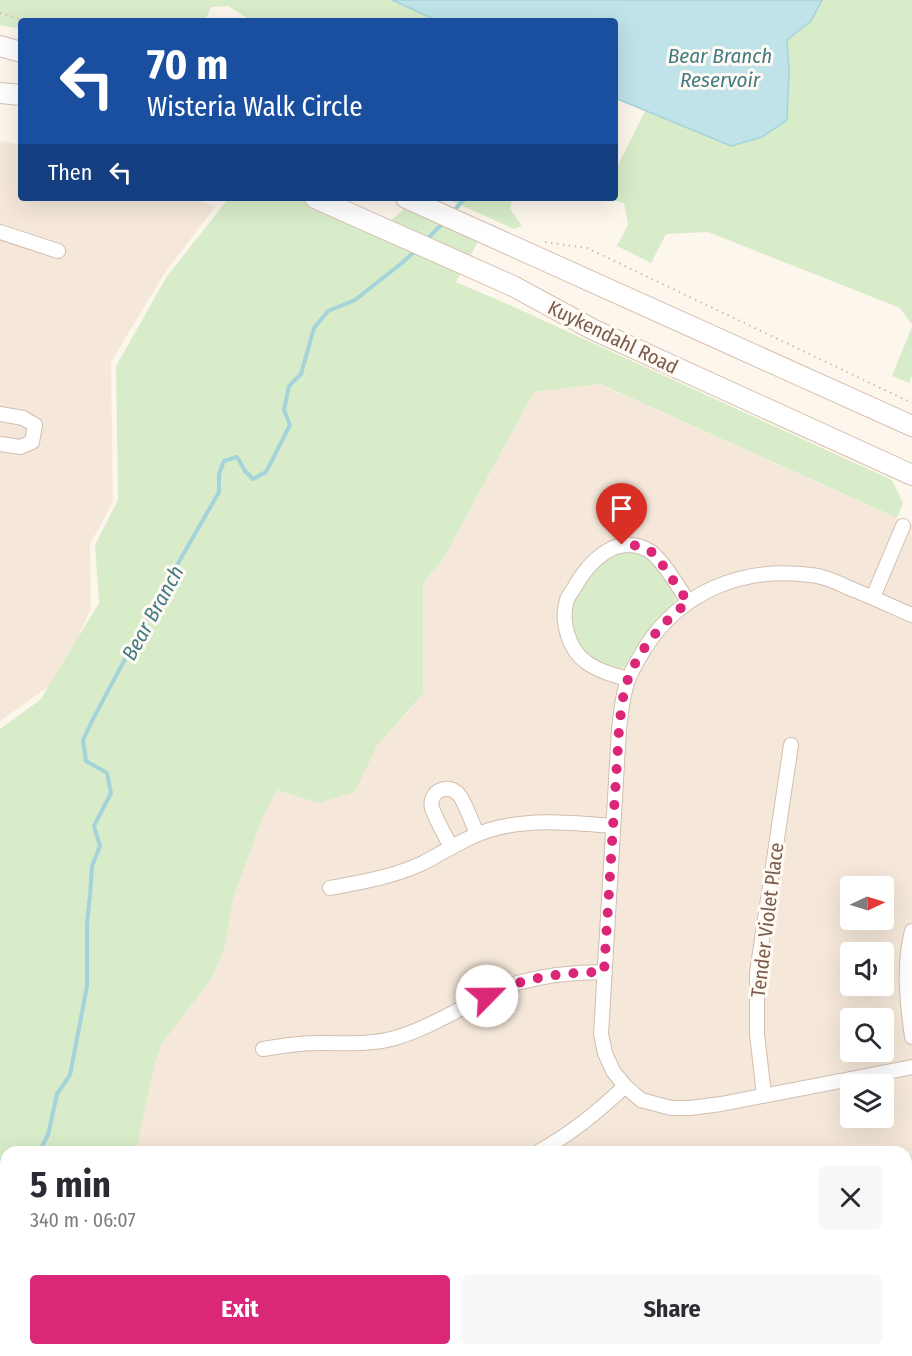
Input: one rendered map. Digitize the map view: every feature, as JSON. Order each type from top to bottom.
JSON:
[{"type":"main road","points":[[0,46],[18,51]]},
{"type":"main road","points":[[0,93],[18,95]]},
{"type":"main road","name":"Kuykendahl Road","points":[[322,201],[513,286],[594,330],[912,474]]},
{"type":"main road","name":"Kuykendahl Road","points":[[413,201],[912,426]]},
{"type":"street","points":[[0,232],[58,250]]},
{"type":"street","points":[[0,414],[23,418],[35,425],[32,442],[20,447],[0,444]]},
{"type":"street","points":[[873,597],[903,526]]},
{"type":"street","points":[[628,679],[585,662],[575,651],[569,639],[565,612],[567,600],[581,574],[597,556],[610,548],[633,545],[645,548],[655,554],[688,602]]},
{"type":"street","points":[[912,615],[828,579],[812,575],[774,573],[751,576],[707,591],[670,616],[653,636],[628,679],[622,705],[600,1034],[613,1071],[625,1086],[641,1100],[671,1108],[721,1104],[912,1067]]},
{"type":"street","name":"Tender Violet Place","points":[[764,1095],[757,1034],[757,973],[791,745]]},
{"type":"street","points":[[451,847],[432,807],[432,799],[437,791],[444,788],[452,789],[459,795],[477,834]]},
{"type":"street","points":[[330,888],[375,880],[397,873],[477,834],[495,829],[549,822],[613,826]]},
{"type":"street","points":[[912,931],[906,966],[906,996],[912,1037]]},
{"type":"street","points":[[263,1049],[300,1044],[366,1043],[393,1038],[438,1021],[516,984],[545,976],[576,972],[604,972]]},
{"type":"street","points":[[548,1146],[576,1129],[625,1086]]},
{"type":"path","points":[[0,13],[18,18]]},
{"type":"path","points":[[544,242],[586,249],[912,403]]},
{"type":"shaded area","points":[[0,141],[18,144],[18,201],[203,201],[215,207],[164,274],[111,362],[113,502],[90,544],[91,609],[59,679],[0,721]]},
{"type":"shaded area","points":[[599,384],[912,525],[912,1146],[137,1146],[161,1045],[212,978],[225,947],[233,899],[262,819],[277,790],[318,803],[355,792],[377,746],[423,695],[423,584],[443,559],[534,392]]},
{"type":"green space","points":[[0,0],[392,0],[428,17],[247,18],[228,6],[211,7],[206,18],[18,18],[18,28],[0,25]]},
{"type":"green space","points":[[822,0],[912,0],[912,325],[900,308],[708,232],[666,234],[651,263],[617,246],[628,225],[624,203],[616,201],[618,165],[645,111],[731,146],[787,120],[789,72],[787,40],[811,21]]},
{"type":"green space","points":[[227,201],[327,201],[388,223],[406,207],[479,240],[456,282],[892,480],[903,503],[897,518],[600,384],[534,392],[443,559],[423,583],[423,694],[377,746],[355,792],[318,803],[277,790],[262,819],[233,899],[225,947],[212,978],[161,1045],[137,1146],[0,1146],[0,729],[40,700],[99,603],[95,545],[118,500],[116,366],[167,276]]},
{"type":"green space","points":[[452,201],[511,201],[510,209],[522,226],[514,229]]},
{"type":"green space","points":[[912,327],[912,375],[909,383],[892,376]]},
{"type":"green space","points":[[620,551],[637,551],[652,559],[676,592],[674,605],[653,625],[625,667],[620,669],[589,658],[576,639],[570,618],[576,595],[590,574],[604,559]]},
{"type":"water","name":"Bear Branch Reservoir","points":[[392,0],[822,0],[811,21],[787,40],[789,71],[787,120],[762,137],[731,146],[618,99],[618,18],[431,18]]},
{"type":"waterway","name":"Bear Branch","points":[[452,213],[462,201]]},
{"type":"waterway","name":"Bear Branch","points":[[427,239],[445,221]]},
{"type":"waterway","name":"Bear Branch","points":[[42,1146],[48,1135],[57,1094],[70,1075],[87,986],[87,923],[92,866],[100,846],[94,826],[111,793],[107,773],[86,761],[83,740],[149,614],[219,492],[219,474],[224,461],[237,457],[253,479],[266,472],[290,425],[284,410],[289,386],[301,374],[314,328],[328,311],[355,300],[415,251]]},
{"type":"route","points":[[487,996],[516,984],[545,976],[576,972],[604,972],[622,705],[628,679],[638,659],[670,616],[688,602],[655,554],[645,548],[622,545]]}]
